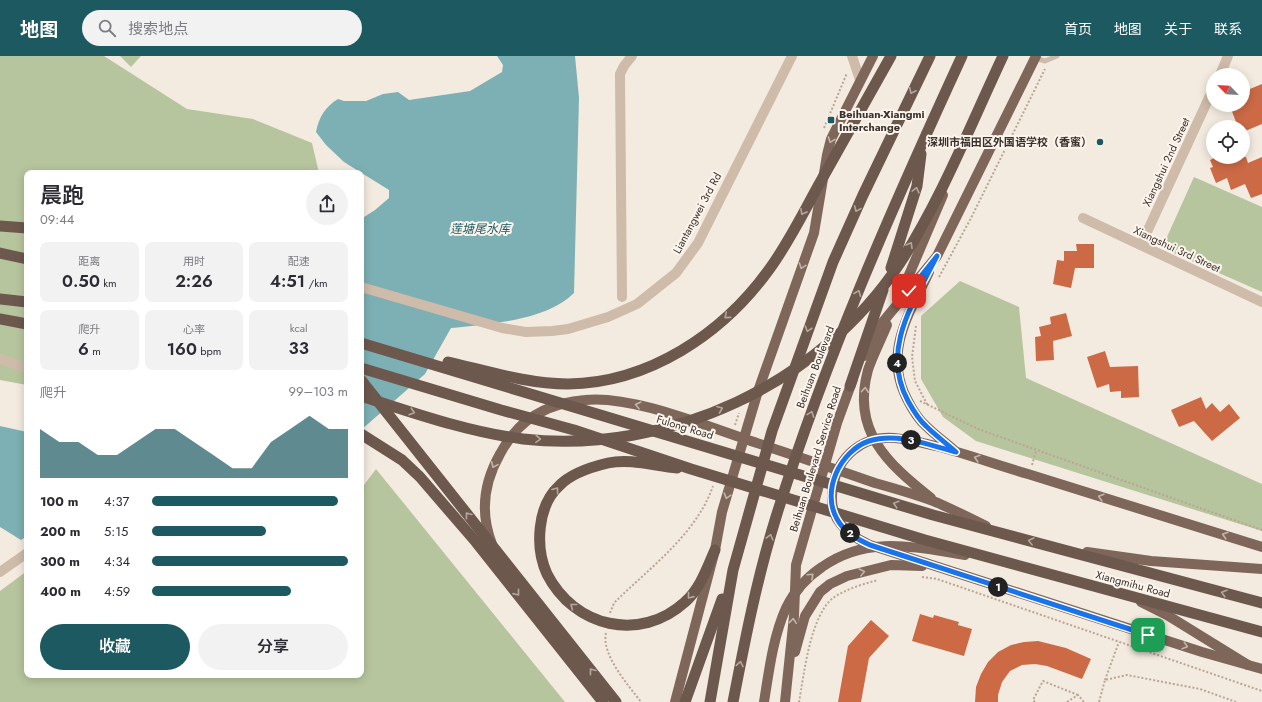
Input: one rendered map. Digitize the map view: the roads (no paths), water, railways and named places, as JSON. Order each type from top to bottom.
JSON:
[{"type":"highway","points":[[484,375],[569,384],[601,380],[643,368],[674,356],[699,339],[734,310],[769,270],[891,56]]},
{"type":"highway","name":"Beihuan Boulevard","points":[[710,702],[732,570],[772,431],[828,276],[863,195],[930,56]]},
{"type":"highway","name":"Beihuan Boulevard","points":[[733,702],[745,636],[761,574],[776,518],[805,429],[880,237],[962,56]]},
{"type":"highway","points":[[364,397],[469,429],[524,439],[564,441],[616,437],[665,428],[712,413],[748,398],[786,376],[821,350],[856,317],[878,292],[900,262],[935,201],[1003,56]]},
{"type":"highway","points":[[850,386],[898,250],[917,186],[922,142]]},
{"type":"highway","points":[[0,226],[24,228]]},
{"type":"highway","points":[[0,253],[24,258]]},
{"type":"highway","points":[[0,299],[24,302]]},
{"type":"highway","points":[[0,318],[24,323]]},
{"type":"highway","name":"Fulong Road","points":[[364,344],[397,354],[484,375],[520,391],[608,418],[933,515],[1003,534]]},
{"type":"highway","points":[[364,369],[574,430],[923,544]]},
{"type":"highway","points":[[364,384],[616,702]]},
{"type":"highway","points":[[364,436],[402,460],[420,477],[506,579],[603,702]]},
{"type":"highway","points":[[691,469],[640,462],[609,463],[572,476],[558,486],[547,502],[542,517],[540,533],[541,554],[547,574],[566,601],[578,610],[597,620],[617,625],[632,626],[649,623],[668,615],[686,601],[699,584],[715,550]]},
{"type":"highway","name":"Xiangmihu Road","points":[[1003,534],[1262,603]]},
{"type":"highway","name":"Xiangmihu Road","points":[[923,544],[998,560],[1262,632]]},
{"type":"highway","points":[[685,702],[732,570]]},
{"type":"main road","points":[[675,702],[715,550],[722,512],[758,391],[814,233],[825,162],[831,139],[873,56]]},
{"type":"main road","name":"Beihuan Boulevard Service Road","points":[[785,702],[794,616],[796,565],[850,386],[882,323],[937,256],[1035,57]]},
{"type":"main road","points":[[937,503],[900,474],[882,454],[870,428],[865,412],[865,390],[872,359],[929,231],[960,147]]},
{"type":"main road","points":[[937,256],[902,330],[897,356],[898,371],[900,386],[915,413],[926,426],[956,452]]},
{"type":"main road","points":[[506,579],[489,535],[485,513],[488,480],[503,447],[513,433],[532,416],[552,406],[585,400],[622,401],[702,425],[937,503],[1003,534]]},
{"type":"main road","points":[[1262,547],[956,452],[894,438],[869,441],[851,451],[843,460],[834,482],[832,494],[833,507],[837,518],[844,529],[870,545],[934,567],[1202,652],[1262,669]]},
{"type":"main road","points":[[764,702],[774,647],[780,624],[786,607],[803,584],[833,559],[850,552],[865,547],[923,544]]},
{"type":"main road","points":[[1055,547],[1151,561],[1262,569]]},
{"type":"main road","points":[[786,688],[804,616],[820,592],[847,576],[891,565],[934,567]]},
{"type":"main road","points":[[1125,595],[1167,615],[1248,664]]},
{"type":"street","points":[[622,296],[620,74],[632,56]]},
{"type":"street","name":"Liantangwei 3rd Rd","points":[[364,288],[502,328],[526,332],[568,329],[608,317],[637,304],[676,273],[701,237],[792,56]]},
{"type":"street","points":[[852,56],[860,80]]},
{"type":"street","points":[[1223,68],[1228,56]]},
{"type":"street","name":"Xiangshui 2nd Street","points":[[1141,245],[1206,104]]},
{"type":"street","name":"Xiangshui 3rd Street","points":[[1083,218],[1262,302]]},
{"type":"street","points":[[0,359],[24,367]]},
{"type":"street","points":[[0,572],[24,555]]},
{"type":"lane","points":[[1035,57],[1045,61],[1057,56]]},
{"type":"water","name":"莲塘尾水库","points":[[497,56],[575,56],[579,98],[574,293],[548,310],[516,320],[451,328],[425,374],[364,427],[364,217],[389,198],[389,190],[364,174],[364,170],[357,170],[344,162],[326,145],[316,132],[319,122],[326,109],[338,99],[344,101],[366,101],[383,94],[398,92],[409,100],[470,91],[502,72],[503,65]]},
{"type":"water","points":[[0,426],[24,431],[24,538],[21,540],[0,527]]},
{"type":"place","name":"Beihuan-Xiangmi Interchange","points":[[831,120]]},
{"type":"place","name":"深圳市福田区外国语学校（香蜜）","points":[[1100,142]]}]
